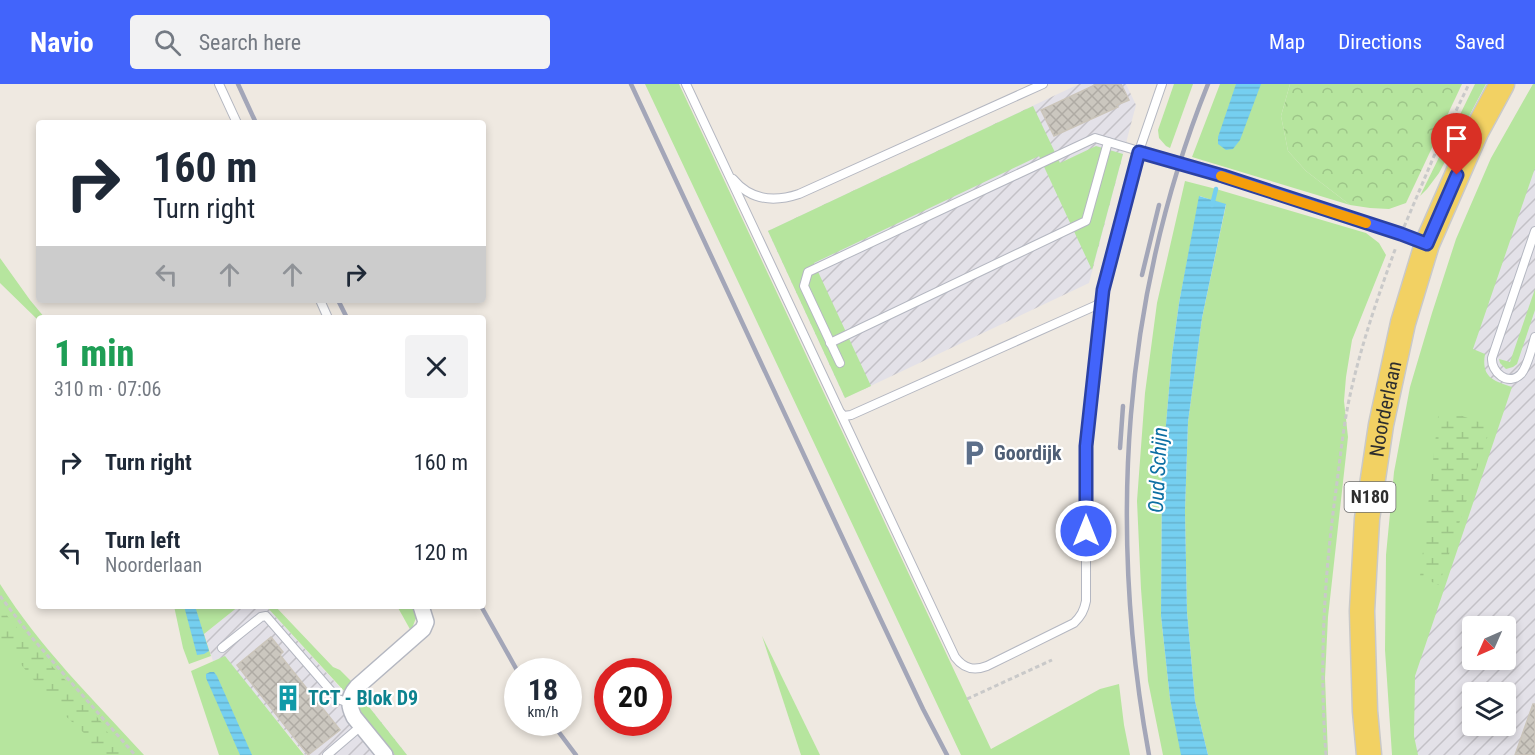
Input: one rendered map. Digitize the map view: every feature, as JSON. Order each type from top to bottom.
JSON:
[{"type":"main road","name":"Noorderlaan","points":[[1370,755],[1365,711],[1362,611],[1367,519],[1381,425],[1401,334],[1427,244],[1476,132],[1502,84]]},
{"type":"street","points":[[385,755],[350,710],[350,696],[357,687],[423,629],[426,622],[421,609]]},
{"type":"lane","points":[[219,84],[236,120]]},
{"type":"lane","points":[[686,84],[955,657],[960,663],[973,669],[987,666],[1074,623],[1084,610],[1086,446],[1103,290],[1139,152],[1162,84]]},
{"type":"lane","points":[[725,168],[749,193],[765,199],[783,199],[799,194],[1042,84]]},
{"type":"lane","points":[[840,363],[804,286],[808,272],[1095,138],[1223,176],[1427,244]]},
{"type":"lane","points":[[830,343],[1086,221],[1108,142]]},
{"type":"lane","points":[[1535,231],[1492,358],[1492,365],[1498,375],[1509,379],[1519,377],[1524,370],[1535,337]]},
{"type":"lane","points":[[840,412],[844,416],[851,415],[1097,304],[1103,297]]},
{"type":"lane","points":[[222,648],[261,616],[266,616],[338,699],[349,703]]},
{"type":"lane","points":[[327,755],[361,726]]},
{"type":"path","points":[[0,596],[33,639],[135,755]]},
{"type":"path","points":[[967,699],[1052,660]]},
{"type":"shaded area","points":[[1079,84],[1126,84],[1136,105],[1089,283],[845,398],[768,231]]},
{"type":"shaded area","points":[[1535,114],[1535,755],[1407,755],[1403,566]]},
{"type":"shaded area","points":[[235,609],[269,609],[344,692],[355,678],[363,688],[359,694],[407,755],[305,755],[225,657],[213,661],[204,634]]},
{"type":"green space","points":[[645,84],[679,84],[991,749],[1100,689],[1119,684],[1130,755],[961,755]]},
{"type":"green space","points":[[1174,84],[1193,84],[1170,148],[1159,138],[1158,130]]},
{"type":"green space","points":[[1220,84],[1290,84],[1281,116],[1288,151],[1306,171],[1350,205],[1192,157]]},
{"type":"green space","points":[[1290,84],[1462,84],[1406,203],[1389,209],[1350,205],[1306,171],[1288,151],[1281,116]]},
{"type":"green space","points":[[1475,84],[1486,84],[1439,173],[1420,196]]},
{"type":"green space","points":[[1535,84],[1535,168],[1473,349],[1485,354],[1485,368],[1490,377],[1512,387],[1415,676],[1414,736],[1418,755],[1392,755],[1385,650],[1386,555],[1394,472],[1410,387],[1456,239],[1491,158]]},
{"type":"green space","points":[[1033,106],[1060,163],[1096,146],[1123,154],[1092,270],[1039,156],[814,263],[871,386],[845,398],[768,231]]},
{"type":"green space","points":[[1185,181],[1366,233],[1379,243],[1386,255],[1352,340],[1346,377],[1344,401],[1348,437],[1328,617],[1325,678],[1328,755],[1208,755],[1195,701],[1187,612],[1185,511],[1188,422],[1202,318],[1226,205],[1200,196],[1179,303],[1162,470],[1161,616],[1170,699],[1183,755],[1163,755],[1148,681],[1137,501],[1145,393],[1157,303]]},
{"type":"green space","points":[[0,258],[42,315],[36,315],[36,318],[0,283]]},
{"type":"green space","points":[[1535,289],[1535,310],[1517,364],[1506,369],[1499,359],[1510,362]]},
{"type":"green space","points":[[1439,408],[1491,426],[1439,585],[1420,577]]},
{"type":"green space","points":[[0,584],[50,652],[144,755],[0,755]]},
{"type":"green space","points":[[0,607],[102,723],[121,755],[97,755],[85,734],[57,708],[0,639]]},
{"type":"green space","points":[[175,609],[235,609],[204,634],[211,656],[189,664]]},
{"type":"green space","points":[[269,609],[278,609],[333,667],[340,670],[352,682],[345,692]]},
{"type":"green space","points":[[399,609],[414,609],[416,618],[411,631]]},
{"type":"green space","points":[[762,636],[820,755],[801,755]]},
{"type":"green space","points":[[225,656],[304,755],[219,755],[191,671]]},
{"type":"green space","points":[[358,693],[407,755],[395,755],[370,725],[359,708]]},
{"type":"water","points":[[1236,84],[1261,84],[1240,140],[1233,149],[1226,150],[1218,144],[1218,137]]},
{"type":"water","points":[[1199,196],[1226,204],[1202,318],[1188,422],[1185,511],[1187,612],[1195,701],[1208,755],[1181,755],[1170,699],[1161,616],[1162,470],[1179,303]]},
{"type":"water","points":[[185,609],[196,609],[209,651],[197,655]]},
{"type":"water","points":[[214,672],[217,676],[252,755],[240,755],[206,678],[206,674]]},
{"type":"building","points":[[1097,84],[1121,84],[1129,100],[1054,136],[1041,110]]},
{"type":"building","name":"TCT - Blok D9","points":[[271,637],[283,652],[280,655],[340,730],[308,755],[237,665]]},
{"type":"building","points":[[1533,704],[1535,704],[1535,755],[1515,755]]},
{"type":"waterway","name":"Oud Schijn","points":[[1212,205],[1216,189]]},
{"type":"railway","points":[[238,84],[255,120]]},
{"type":"railway","points":[[631,84],[879,616],[947,755]]},
{"type":"railway","points":[[1149,755],[1136,670],[1129,585],[1127,500],[1131,415],[1141,331],[1157,247],[1179,165],[1208,84]]},
{"type":"railway","points":[[1142,275],[1159,205]]},
{"type":"railway","points":[[340,303],[346,315]]},
{"type":"railway","points":[[1120,448],[1123,406]]},
{"type":"railway","points":[[483,609],[510,658]]},
{"type":"railway","points":[[562,736],[576,755]]},
{"type":"slow traffic","points":[[1221,176],[1366,223]]},
{"type":"place","name":"Goordijk","points":[[974,453]]},
{"type":"place","name":"TCT - Blok D9","points":[[288,698]]},
{"type":"route","points":[[1086,531],[1086,446],[1103,290],[1139,152],[1223,176],[1427,244],[1457,175]]}]
